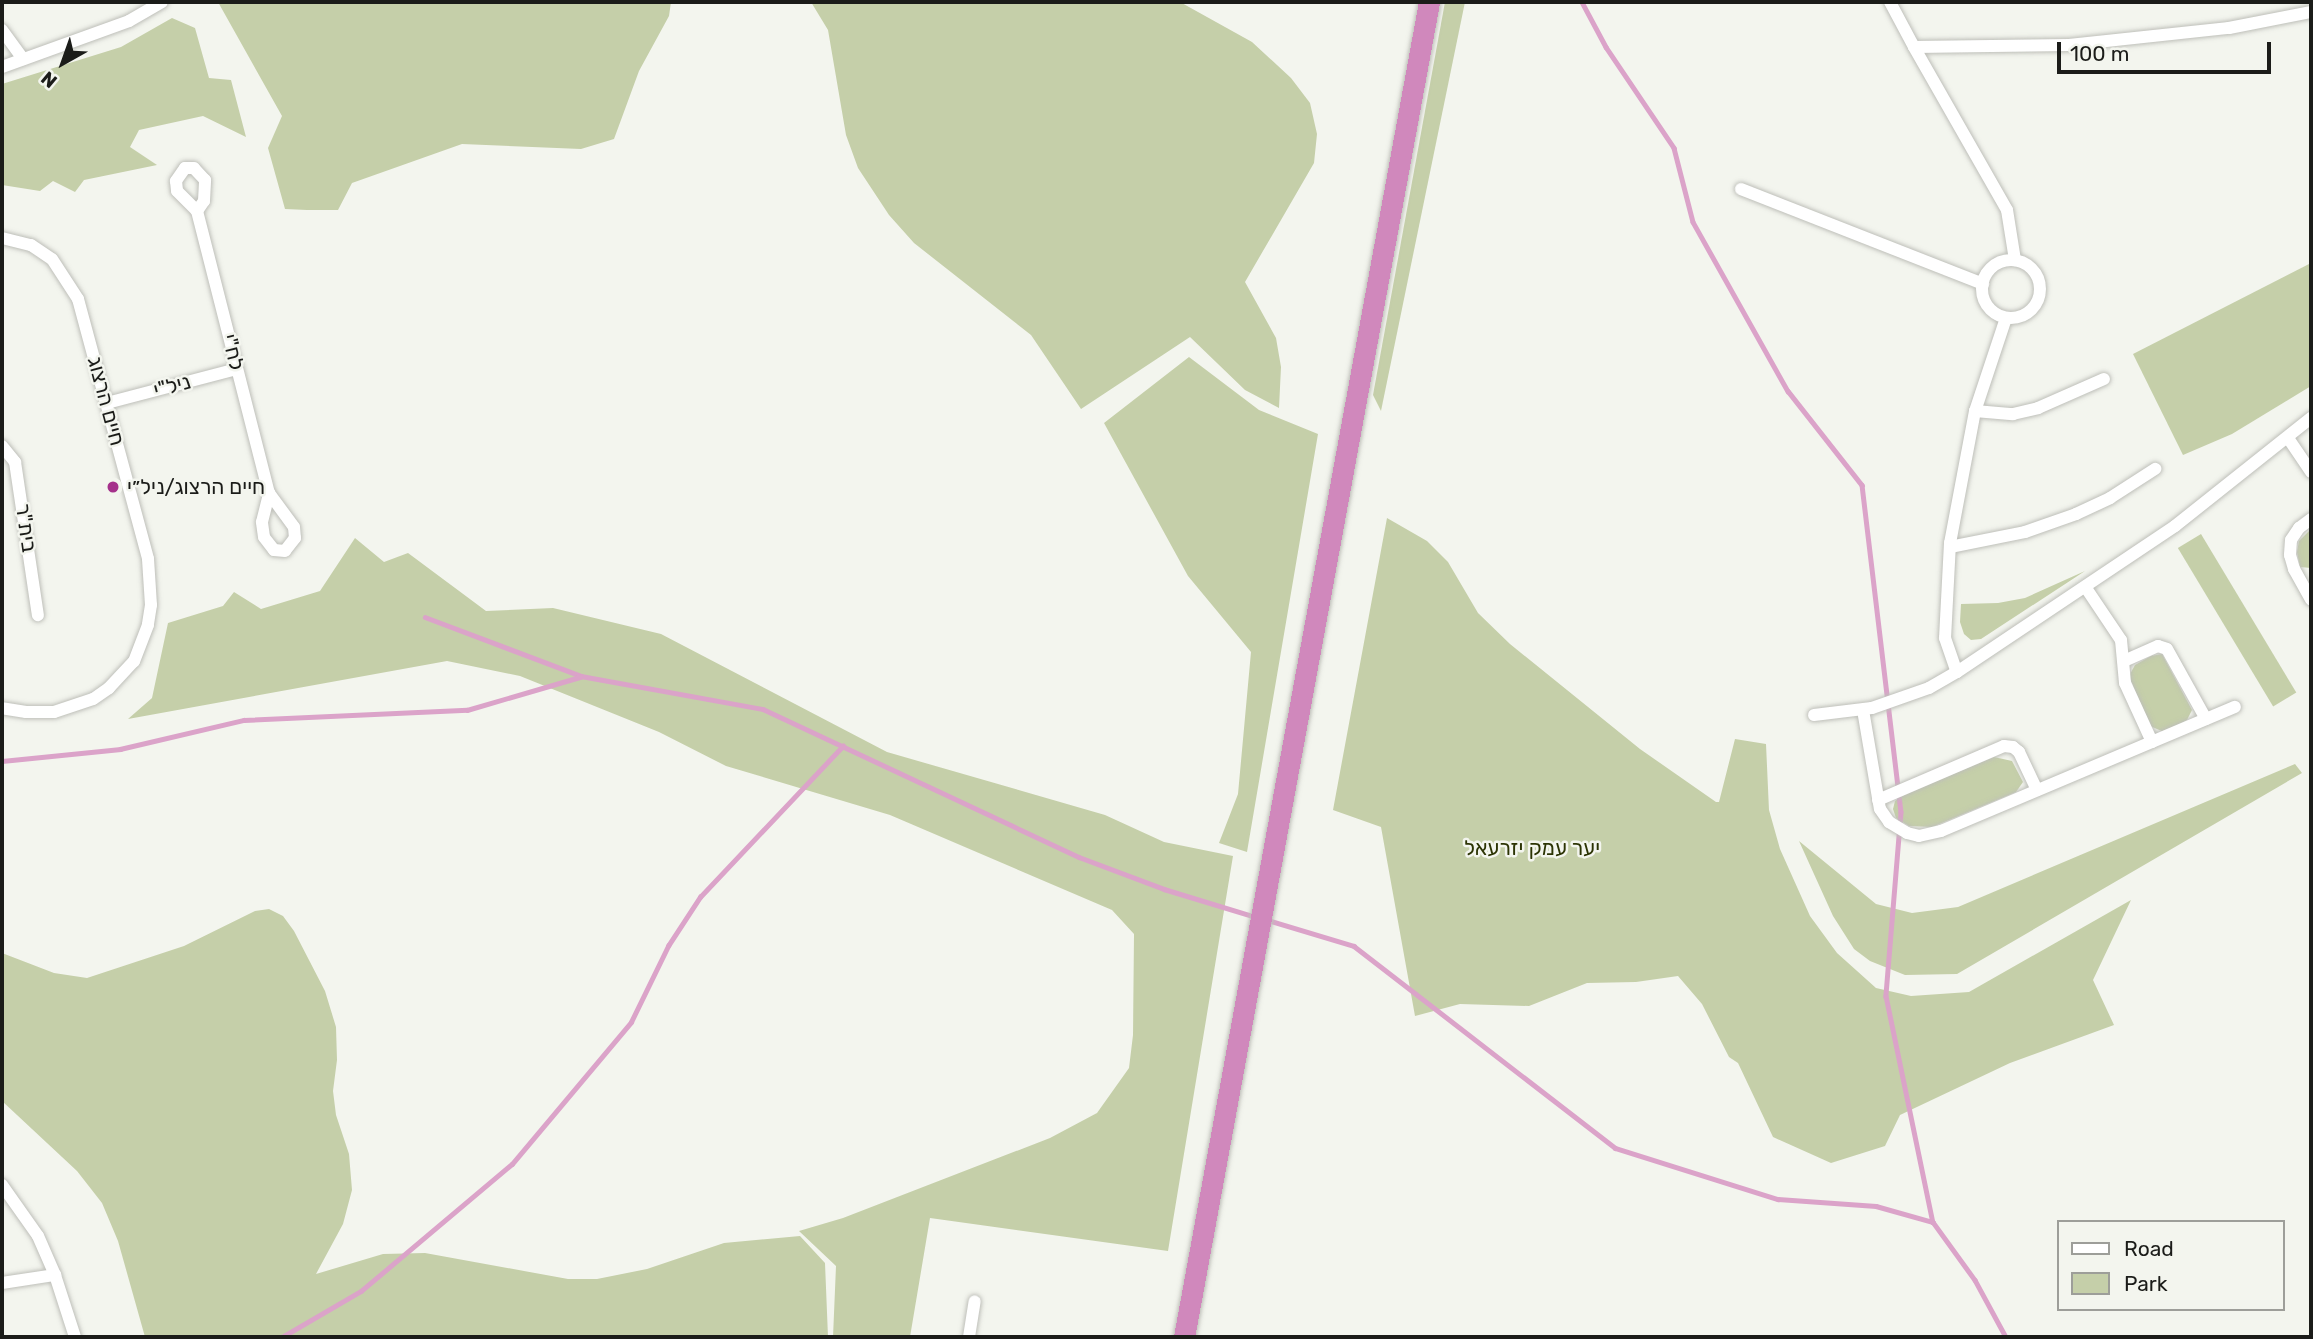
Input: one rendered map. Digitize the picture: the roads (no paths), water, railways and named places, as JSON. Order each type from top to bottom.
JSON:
[{"type":"highway","points":[[1184,1337],[1429,2]]},
{"type":"street","points":[[2,67],[129,21],[162,2]]},
{"type":"street","points":[[1890,2],[2007,210],[2015,260]]},
{"type":"street","points":[[1914,47],[2069,45],[2230,28],[2311,12]]},
{"type":"street","points":[[2,30],[23,60]]},
{"type":"street","points":[[1741,189],[1983,284]]},
{"type":"street","name":"לח\"י","points":[[197,211],[269,493]]},
{"type":"street","name":"חיים הרצוג","points":[[2,238],[19,241],[42,251],[66,276],[85,318],[148,559],[151,605],[142,644],[123,676],[93,699],[54,712],[2,708]]},
{"type":"street","points":[[2007,260],[2015,260],[2024,263],[2038,276],[2040,295],[2032,311],[2024,316],[2006,318],[1990,310],[1982,293],[1983,284],[1991,268],[2007,260]]},
{"type":"street","points":[[1957,672],[1945,638],[1950,547],[1975,411],[2006,318]]},
{"type":"street","name":"ניל\"י","points":[[107,403],[237,369]]},
{"type":"street","points":[[1975,411],[2013,414],[2038,408],[2104,379]]},
{"type":"street","points":[[1814,715],[1863,710],[1903,698],[1957,672],[2193,514],[2311,418]]},
{"type":"street","points":[[2288,438],[2311,472]]},
{"type":"street","name":"בית\"ר","points":[[2,446],[15,462],[38,615]]},
{"type":"street","points":[[1950,547],[2025,532],[2076,514],[2110,498],[2155,469]]},
{"type":"street","points":[[2311,519],[2299,528],[2291,540],[2290,555],[2294,569],[2311,600]]},
{"type":"street","points":[[2086,588],[2120,640],[2125,682],[2152,742]]},
{"type":"street","points":[[2124,661],[2158,646],[2167,649],[2206,719]]},
{"type":"street","points":[[1863,710],[1878,800],[1889,822],[1907,834],[1919,836],[1941,831],[2235,707]]},
{"type":"street","points":[[1878,800],[2004,747],[2013,747],[2019,752],[2037,790]]},
{"type":"street","points":[[2,1185],[38,1236],[55,1275],[75,1337]]},
{"type":"street","points":[[2,1283],[55,1275]]},
{"type":"street","points":[[969,1337],[975,1301]]},
{"type":"waterway","points":[[1582,2],[1606,47],[1674,148],[1693,222],[1788,391],[1862,485],[1901,812],[1886,996],[1933,1222]]},
{"type":"waterway","points":[[425,617],[581,676],[763,709],[1079,857],[1164,889],[1256,917]]},
{"type":"waterway","points":[[2,761],[120,749],[244,720],[467,710],[580,677]]},
{"type":"waterway","points":[[282,1337],[361,1291],[512,1164],[631,1022],[668,946],[700,897],[843,746]]},
{"type":"waterway","points":[[1268,920],[1354,946],[1615,1148],[1778,1199],[1876,1206],[1933,1222],[1975,1280],[2006,1337]]},
{"type":"place","name":"חיים הרצוג/ניל״י","points":[[113,487]]},
{"type":"park label","name":"יער עמק יזרעאל","points":[[1532,848]]}]
